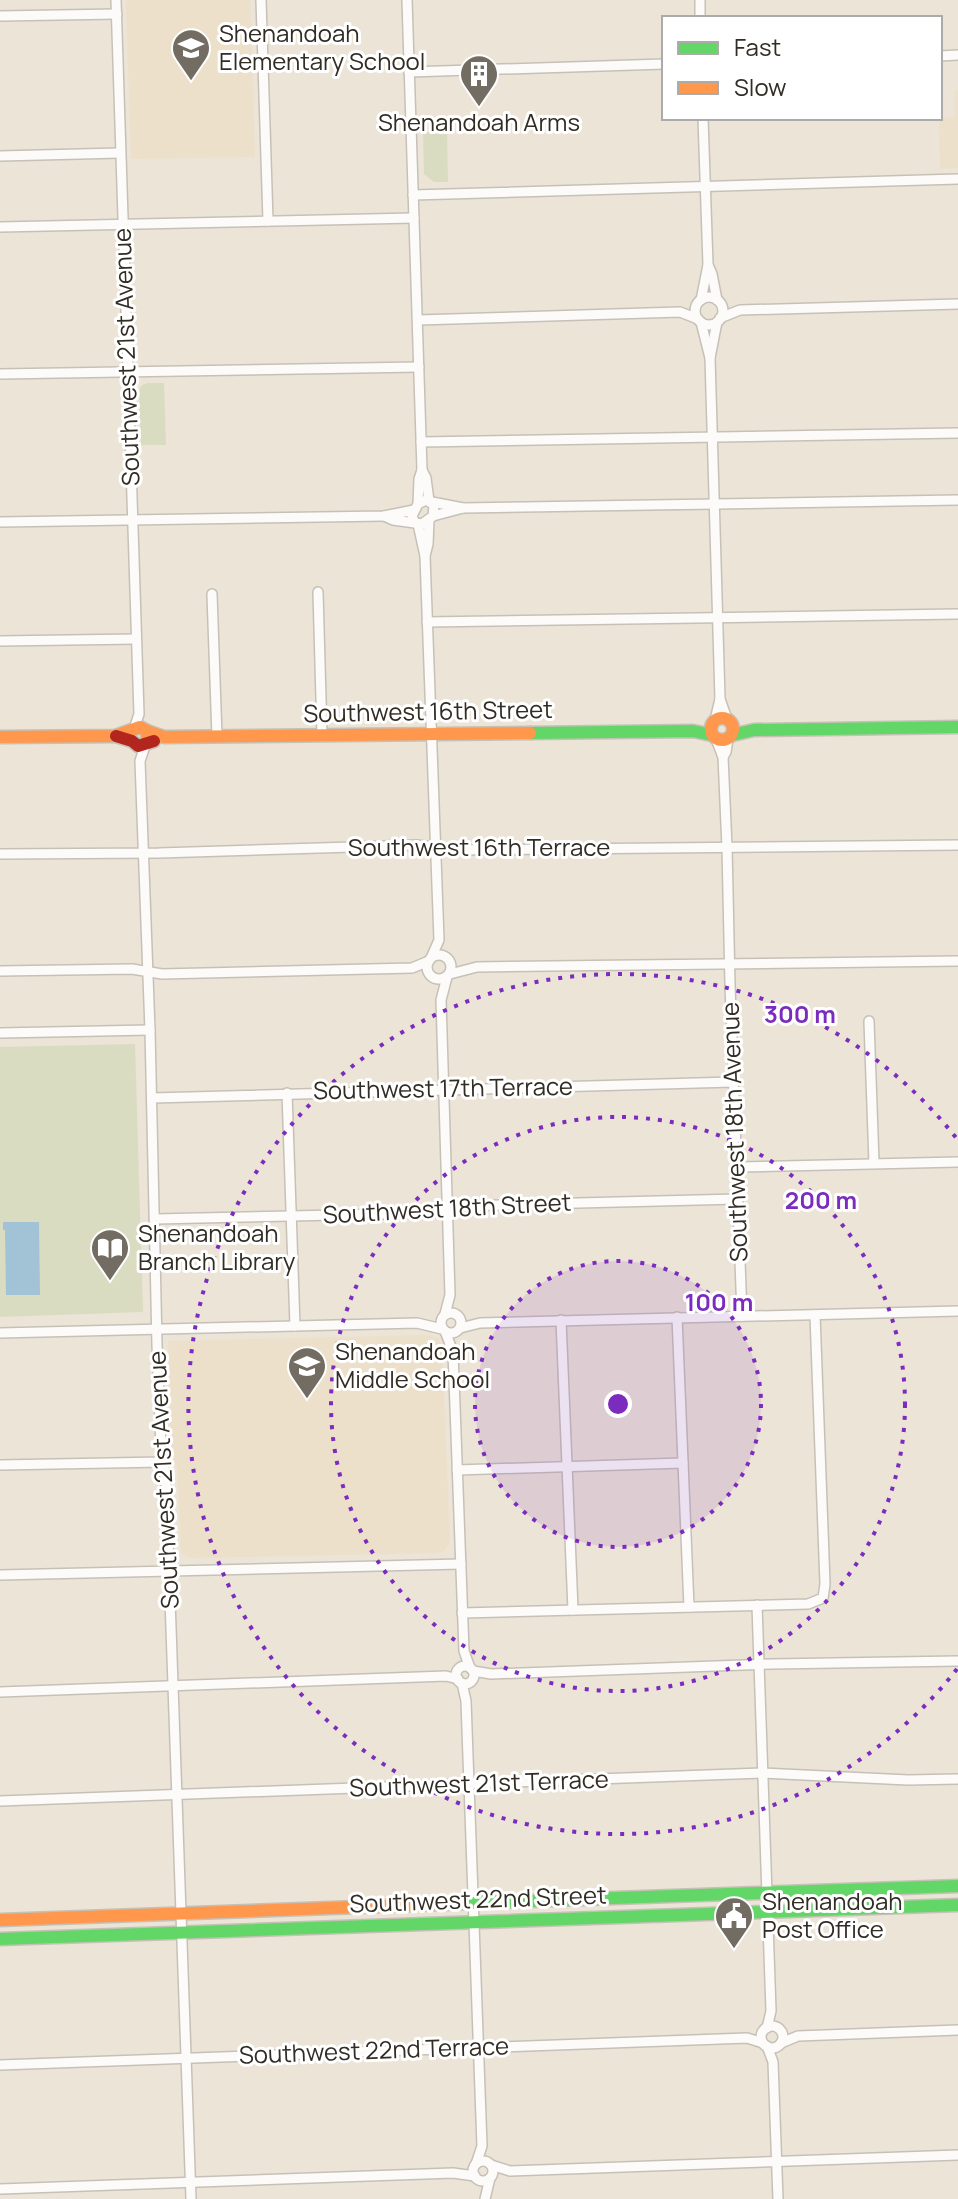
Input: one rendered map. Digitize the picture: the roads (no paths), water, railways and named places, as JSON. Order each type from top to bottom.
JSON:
[{"type":"main road","name":"Southwest 16th Street","points":[[0,737],[958,727]]},
{"type":"main road","name":"Southwest 22nd Street","points":[[0,1920],[958,1886]]},
{"type":"main road","name":"Southwest 22nd Street","points":[[0,1939],[958,1905]]},
{"type":"street","name":"Southwest 21st Avenue","points":[[116,0],[157,1329],[166,1485],[191,2199]]},
{"type":"street","points":[[261,0],[268,221]]},
{"type":"street","points":[[407,0],[422,470],[412,516],[425,556],[439,940],[430,959],[430,975],[441,1000]]},
{"type":"street","points":[[0,16],[117,14]]},
{"type":"street","points":[[409,72],[662,64]]},
{"type":"street","points":[[703,120],[708,265],[695,311],[710,358],[722,729]]},
{"type":"street","points":[[0,156],[120,153]]},
{"type":"street","points":[[413,195],[958,179]]},
{"type":"street","points":[[0,227],[414,218]]},
{"type":"street","points":[[708,265],[723,310],[710,358]]},
{"type":"street","points":[[680,312],[709,297],[740,310],[958,304]]},
{"type":"street","points":[[418,320],[680,312],[709,324],[740,310]]},
{"type":"street","points":[[0,374],[419,367]]},
{"type":"street","points":[[421,442],[958,433]]},
{"type":"street","points":[[422,470],[435,509],[425,556]]},
{"type":"street","points":[[384,516],[431,501],[463,508],[958,500]]},
{"type":"street","points":[[0,522],[384,516],[416,523],[441,512],[463,508]]},
{"type":"street","points":[[318,592],[322,735]]},
{"type":"street","points":[[212,594],[217,737]]},
{"type":"street","points":[[427,622],[958,614]]},
{"type":"street","points":[[0,641],[136,639]]},
{"type":"street","name":"Southwest 18th Avenue","points":[[722,729],[726,752],[723,757],[742,1316]]},
{"type":"street","name":"Southwest 16th Terrace","points":[[0,854],[417,845],[468,850],[958,845]]},
{"type":"street","points":[[439,940],[449,959],[441,1000],[450,1295],[440,1322],[453,1352]]},
{"type":"street","points":[[412,968],[439,955],[471,967]]},
{"type":"street","points":[[0,971],[132,969],[162,974],[412,968],[440,980],[471,967],[958,961]]},
{"type":"street","points":[[869,1021],[874,1163]]},
{"type":"street","points":[[0,1033],[150,1030]]},
{"type":"street","name":"Southwest 17th Terrace","points":[[152,1098],[733,1082]]},
{"type":"street","points":[[287,1093],[295,1326]]},
{"type":"street","points":[[737,1167],[958,1162]]},
{"type":"street","name":"Southwest 18th Street","points":[[155,1219],[433,1213],[462,1206],[738,1199]]},
{"type":"street","points":[[450,1295],[461,1322],[453,1352],[482,2146],[476,2172],[485,2198]]},
{"type":"street","points":[[417,1323],[452,1333],[480,1323],[958,1311]]},
{"type":"street","points":[[0,1333],[417,1323],[451,1312],[480,1323]]},
{"type":"street","points":[[462,1613],[808,1604],[819,1601],[824,1596],[815,1315]]},
{"type":"street","points":[[677,1317],[689,1607]]},
{"type":"street","points":[[561,1320],[573,1610]]},
{"type":"street","points":[[0,1465],[163,1462]]},
{"type":"street","points":[[457,1470],[683,1463]]},
{"type":"street","points":[[0,1575],[461,1564]]},
{"type":"street","points":[[757,1605],[772,2029],[765,2045],[773,2062],[778,2199]]},
{"type":"street","points":[[0,1692],[758,1665],[958,1661]]},
{"type":"street","name":"Southwest 21st Terrace","points":[[0,1801],[762,1773],[899,1780],[958,1779]]},
{"type":"street","points":[[772,2029],[798,2036],[958,2030]]},
{"type":"street","points":[[772,2029],[783,2037],[773,2062]]},
{"type":"street","name":"Southwest 22nd Terrace","points":[[0,2065],[747,2038],[772,2029]]},
{"type":"street","points":[[765,2045],[773,2047],[798,2036]]},
{"type":"street","name":"Southwest 22nd Terrace","points":[[747,2038],[765,2045]]},
{"type":"street","points":[[482,2146],[493,2171],[485,2198]]},
{"type":"street","points":[[476,2172],[484,2181],[509,2171],[958,2155]]},
{"type":"street","points":[[476,2172],[483,2161],[509,2171]]},
{"type":"street","points":[[0,2189],[476,2172]]},
{"type":"water","points":[[3,1222],[39,1222],[40,1295],[6,1295]]},
{"type":"place","name":"Shenandoah Elementary School","points":[[191,82]]},
{"type":"place","name":"Shenandoah Arms","points":[[479,108]]},
{"type":"place","name":"Shenandoah Branch Library","points":[[110,1282]]},
{"type":"place","name":"Shenandoah Middle School","points":[[307,1400]]},
{"type":"place","name":"Shenandoah Post Office","points":[[734,1950]]}]
